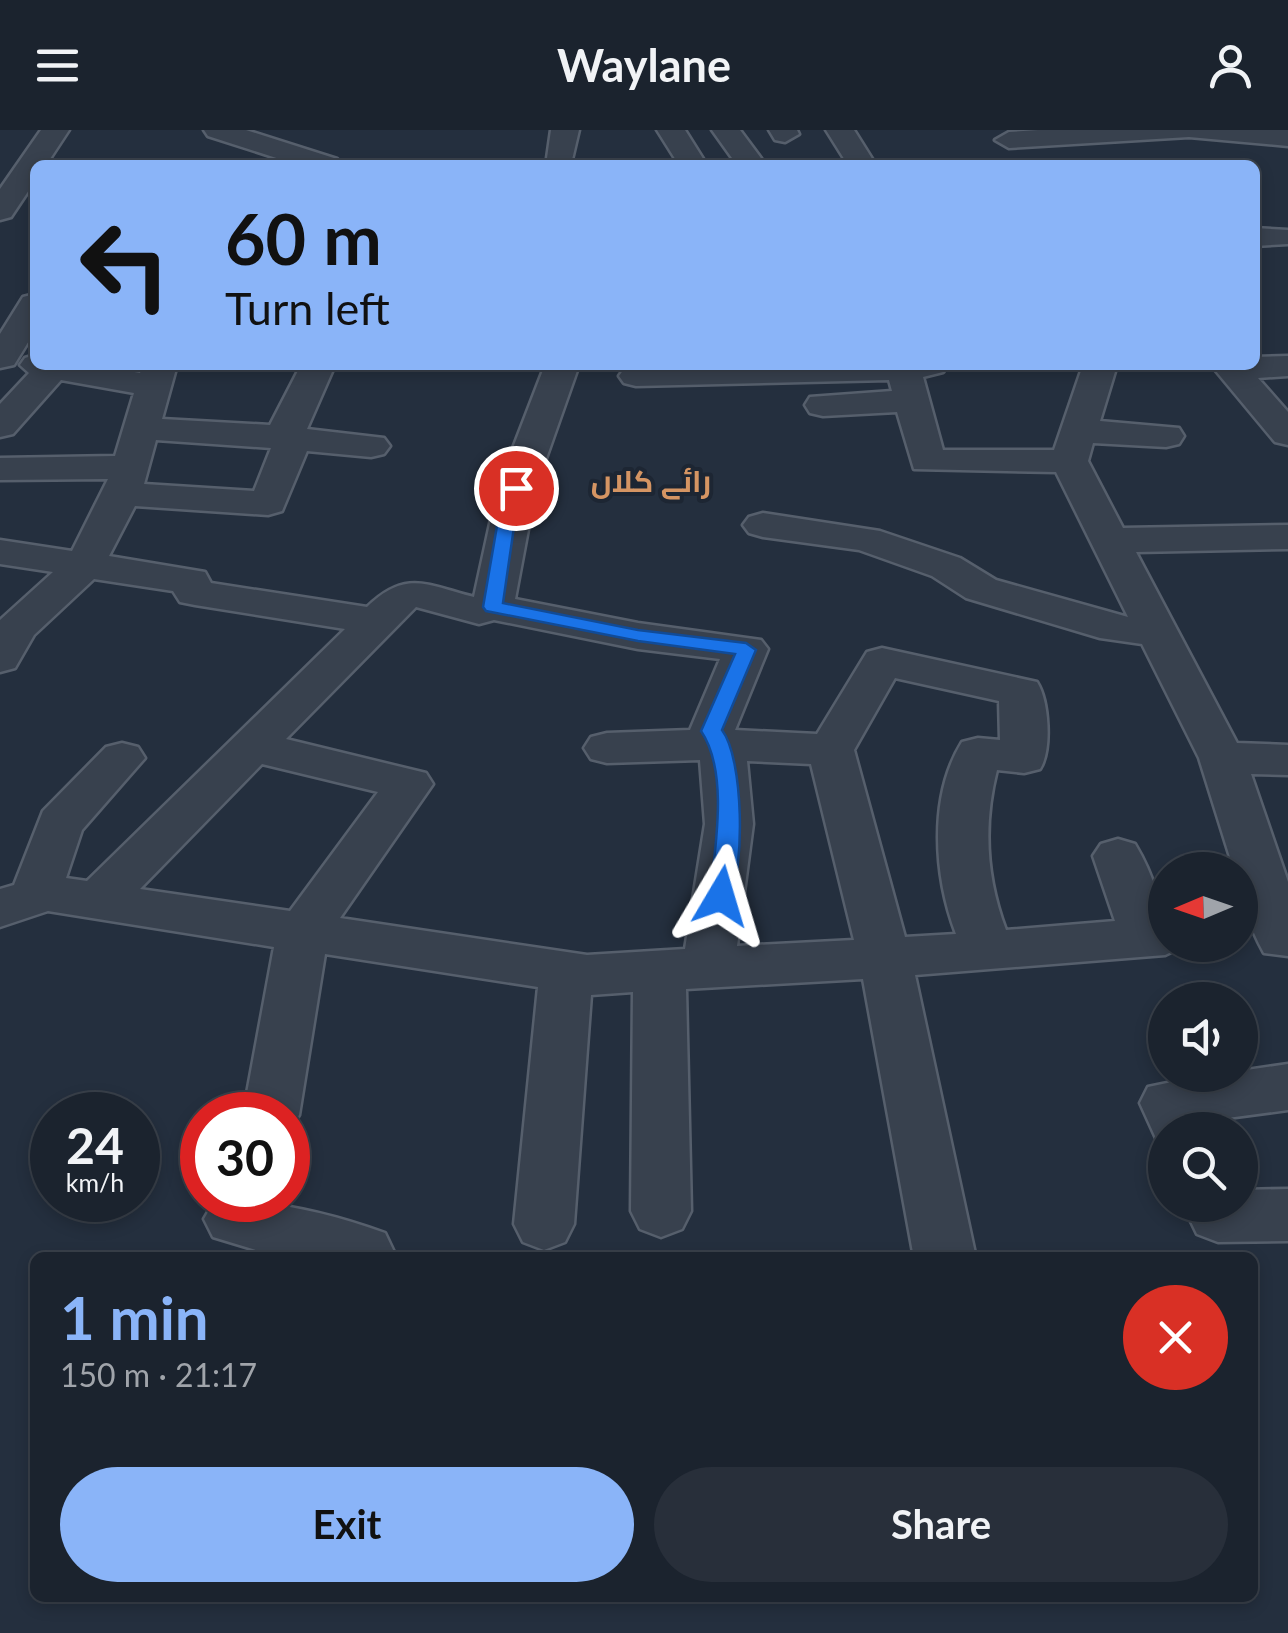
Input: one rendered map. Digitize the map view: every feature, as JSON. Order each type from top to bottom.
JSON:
[{"type":"street","points":[[35,160],[55,130]]},
{"type":"street","points":[[218,130],[279,158],[332,136]]},
{"type":"street","points":[[672,130],[691,160]]},
{"type":"street","points":[[726,130],[748,160]]},
{"type":"street","points":[[840,130],[859,160]]},
{"type":"street","points":[[1006,135],[1182,130]]},
{"type":"street","points":[[1196,130],[1288,138]]},
{"type":"street","points":[[1006,135],[1023,160]]},
{"type":"street","points":[[0,212],[30,167]]},
{"type":"street","points":[[0,426],[25,363],[30,334]]},
{"type":"street","points":[[1260,337],[1288,334]]},
{"type":"street","points":[[1260,366],[1288,366]]},
{"type":"street","points":[[3,644],[84,566],[125,480],[155,376],[95,370]]},
{"type":"street","points":[[0,468],[125,480],[268,503],[286,438],[316,370]]},
{"type":"street","points":[[493,607],[506,520],[536,422],[562,370]]},
{"type":"street","points":[[636,376],[693,378],[804,370]]},
{"type":"street","points":[[849,370],[915,378]]},
{"type":"street","points":[[1098,370],[1074,446],[1110,540],[1222,758],[1270,941]]},
{"type":"street","points":[[1233,370],[1288,434]]},
{"type":"street","points":[[915,378],[927,460],[1166,436]]},
{"type":"street","points":[[823,406],[915,378]]},
{"type":"street","points":[[140,428],[371,446]]},
{"type":"street","points":[[763,525],[866,539],[946,567],[981,589],[1115,629],[1158,632]]},
{"type":"street","points":[[1110,540],[1288,537]]},
{"type":"street","points":[[0,590],[16,555],[190,581],[195,593],[377,621]]},
{"type":"street","points":[[98,900],[410,592],[479,610],[493,607],[638,636],[746,650],[712,731],[722,744],[729,824],[683,969],[660,1211]]},
{"type":"street","points":[[944,1252],[885,958],[831,750],[882,662],[1021,692],[1024,758],[978,753],[967,789],[960,838],[968,904],[989,951]]},
{"type":"street","points":[[607,748],[722,744],[831,750]]},
{"type":"street","points":[[252,746],[409,784],[303,932],[275,1092]]},
{"type":"street","points":[[18,902],[60,823],[122,758]]},
{"type":"street","points":[[1222,758],[1288,760]]},
{"type":"street","points":[[1118,856],[1148,920]]},
{"type":"street","points":[[18,902],[48,893],[586,975],[1148,938]]},
{"type":"street","points":[[544,1224],[566,972]]},
{"type":"street","points":[[1172,1112],[1168,1103],[1288,1087]]},
{"type":"street","points":[[1258,1216],[1288,1216]]},
{"type":"street","points":[[238,1225],[362,1252]]},
{"type":"district","name":"رائے کلاں","points":[[651,482]]},
{"type":"route","points":[[516,488],[506,520],[493,607],[638,636],[746,650],[712,731],[722,744],[729,824],[721,896]]}]
